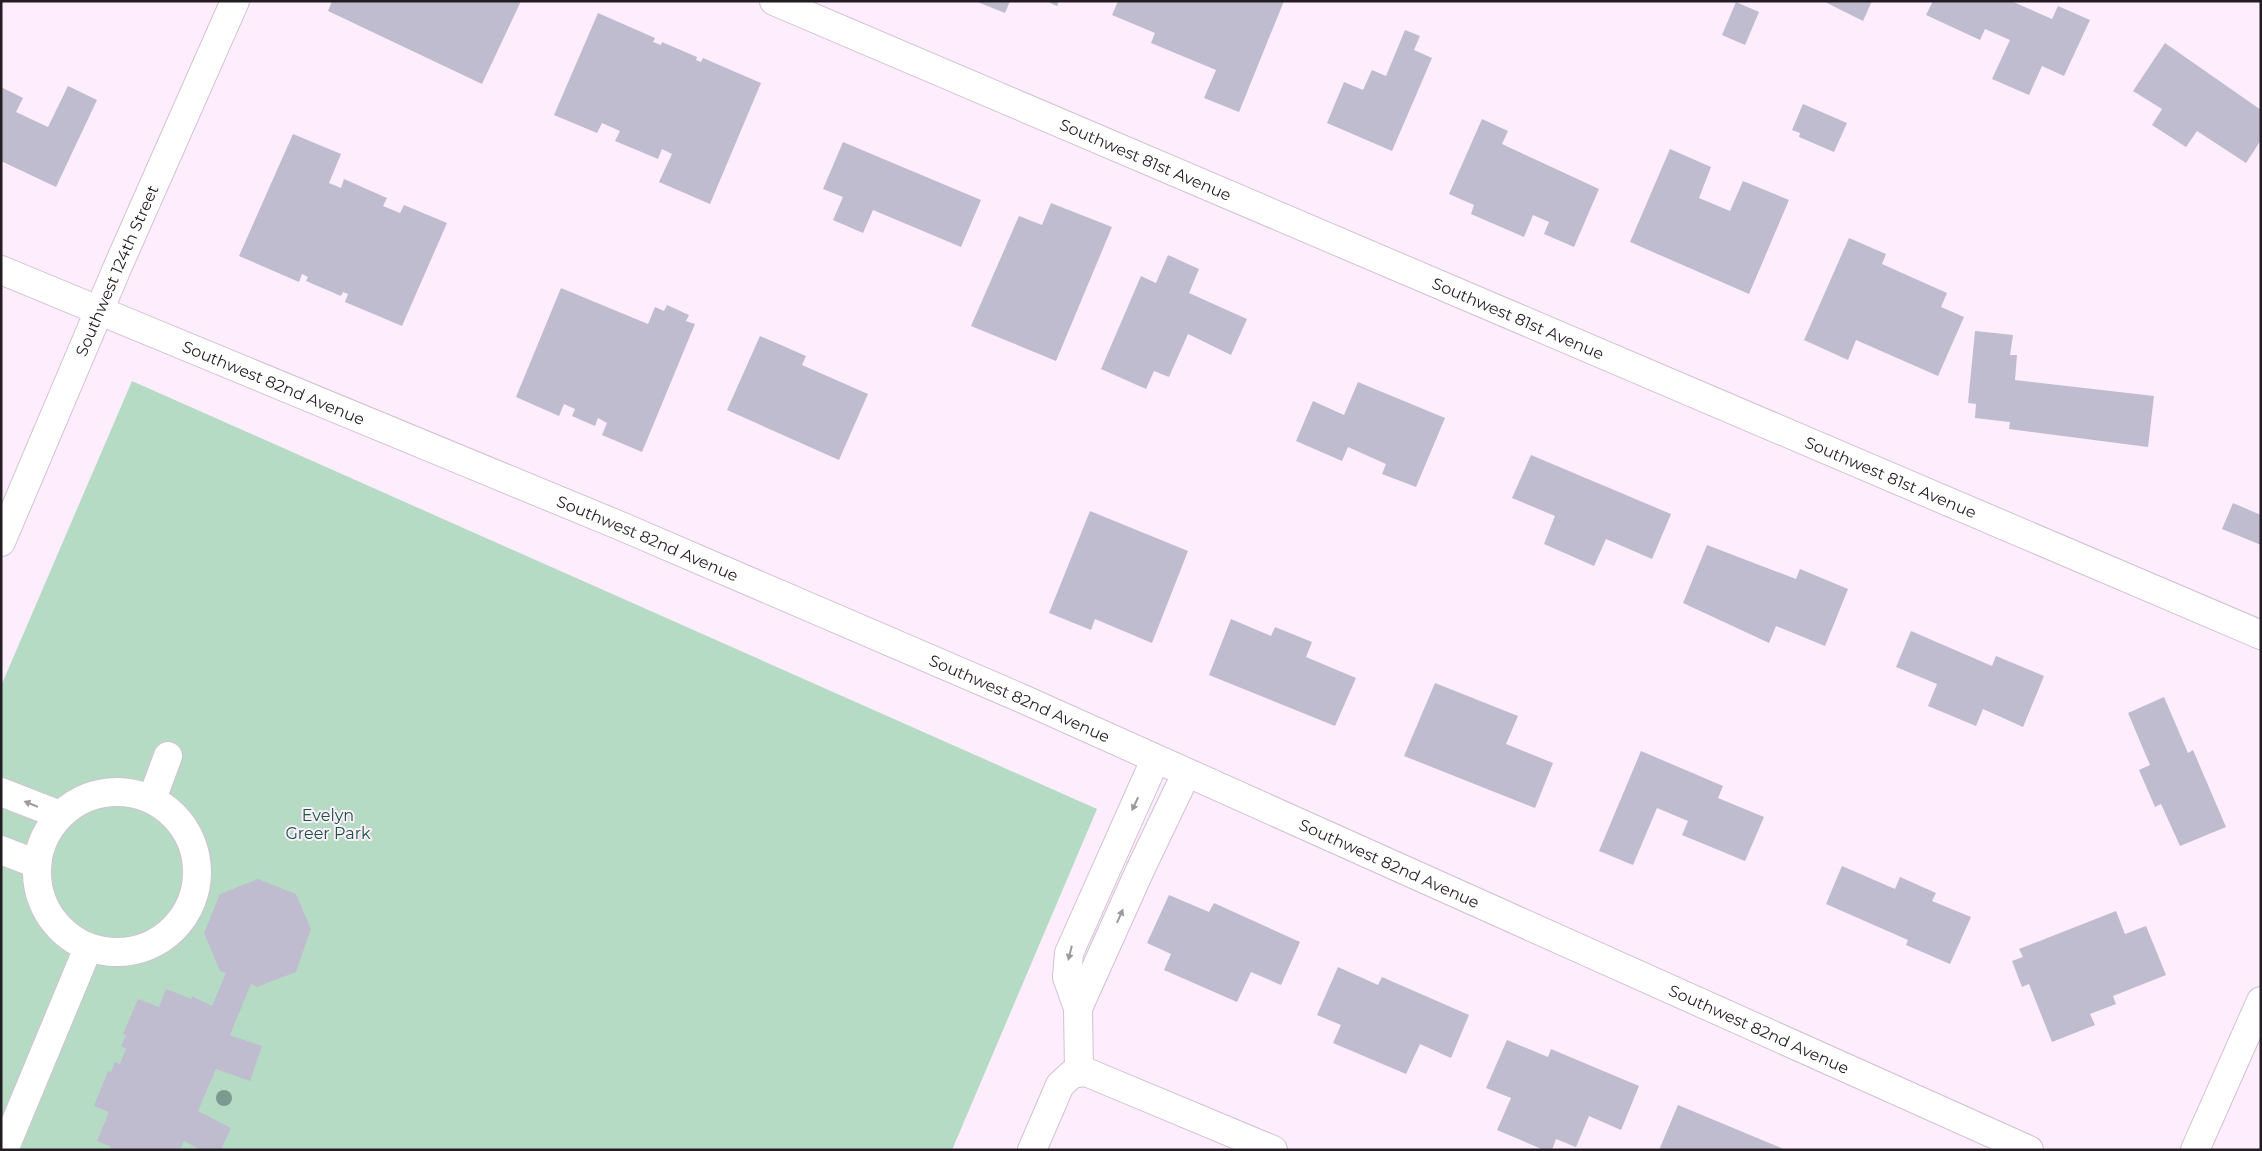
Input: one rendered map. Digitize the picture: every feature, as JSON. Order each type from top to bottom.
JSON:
[{"type":"street","name":"Southwest 124th Street","points":[[1,542],[8,509],[99,310],[235,1]]},
{"type":"street","name":"Southwest 81st Avenue","points":[[774,1],[2261,635]]},
{"type":"street","name":"Southwest 82nd Avenue","points":[[1,270],[746,579],[1023,699],[1186,774],[2029,1150]]},
{"type":"street","points":[[152,799],[168,756]]},
{"type":"street","points":[[1079,1072],[1078,1008],[1068,977],[1069,952],[1155,760]]},
{"type":"street","points":[[1078,1008],[1186,774]]},
{"type":"street","points":[[1,792],[60,815]]},
{"type":"street","points":[[111,792],[138,794],[152,799],[173,814],[189,834],[194,847],[198,872],[194,898],[181,921],[172,931],[151,946],[113,953],[88,948],[73,940],[48,915],[39,890],[37,864],[44,838],[60,815],[83,799],[111,792]]},
{"type":"street","points":[[1,850],[37,864]]},
{"type":"street","points":[[4,1150],[88,948]]},
{"type":"street","points":[[2195,1150],[2261,1002]]},
{"type":"street","points":[[1032,1150],[1060,1085],[1072,1074],[1079,1072],[1097,1075],[1273,1150]]},
{"type":"green space","name":"Evelyn Greer Park","points":[[132,381],[1097,809],[952,1150],[1,1150],[1,686]]},
{"type":"building","points":[[332,1],[521,1],[482,84],[328,11]]},
{"type":"building","points":[[975,1],[1010,1],[1005,13]]},
{"type":"building","points":[[1046,1],[1059,1],[1057,6]]},
{"type":"building","points":[[1118,1],[1284,1],[1239,112],[1204,98],[1216,70],[1151,43],[1155,33],[1112,15]]},
{"type":"building","points":[[1823,1],[1872,1],[1863,21]]},
{"type":"building","points":[[1933,1],[2011,1],[2052,19],[2058,6],[2090,20],[2064,76],[2042,66],[2029,95],[1992,79],[2010,40],[1985,29],[1980,40],[1926,15]]},
{"type":"building","points":[[1736,2],[1759,12],[1745,45],[1722,35]]},
{"type":"building","points":[[598,13],[655,38],[653,42],[661,45],[662,42],[697,57],[696,60],[701,62],[703,58],[761,83],[710,204],[659,182],[672,154],[662,149],[658,159],[615,141],[620,131],[602,123],[597,133],[554,115]]},
{"type":"building","points":[[1405,30],[1420,36],[1414,50],[1432,58],[1392,151],[1327,123],[1344,82],[1363,90],[1372,70],[1386,76]]},
{"type":"building","points":[[2165,43],[2261,110],[2261,140],[2246,163],[2197,131],[2186,147],[2152,125],[2162,109],[2133,91]]},
{"type":"building","points":[[68,86],[97,100],[56,187],[1,161],[1,87],[23,98],[16,112],[48,127]]},
{"type":"building","points":[[1803,104],[1847,123],[1834,152],[1799,137],[1800,133],[1792,130]]},
{"type":"building","points":[[1482,119],[1508,131],[1502,144],[1599,189],[1574,247],[1544,234],[1549,222],[1533,215],[1524,237],[1471,214],[1474,205],[1449,194]]},
{"type":"building","points":[[293,134],[341,154],[329,183],[341,188],[344,179],[387,198],[383,206],[400,213],[404,205],[447,223],[402,326],[345,302],[348,294],[343,292],[341,296],[306,281],[308,277],[302,274],[299,282],[239,256]]},
{"type":"building","points":[[843,142],[981,200],[961,247],[873,210],[863,233],[833,220],[843,197],[823,189]]},
{"type":"building","points":[[1670,149],[1711,167],[1699,198],[1730,211],[1743,181],[1789,200],[1749,294],[1630,242]]},
{"type":"building","points":[[1051,203],[1112,227],[1056,361],[971,326],[1019,216],[1042,225]]},
{"type":"building","points":[[1849,238],[1886,254],[1882,264],[1947,293],[1941,307],[1964,317],[1938,376],[1856,340],[1848,360],[1804,340]]},
{"type":"building","points":[[1168,255],[1199,269],[1189,293],[1247,319],[1231,355],[1188,334],[1169,377],[1154,371],[1146,389],[1101,369],[1141,276],[1156,283]]},
{"type":"building","points":[[561,288],[648,324],[655,307],[664,311],[667,305],[689,315],[686,321],[695,324],[642,452],[602,435],[607,423],[598,418],[595,426],[572,416],[575,409],[564,404],[559,416],[516,397]]},
{"type":"building","points":[[1975,331],[2013,335],[2010,355],[2017,355],[2015,380],[2154,396],[2148,447],[2009,429],[2010,422],[1975,418],[1976,404],[1968,403]]},
{"type":"building","points":[[760,336],[806,356],[802,365],[868,394],[839,460],[727,410]]},
{"type":"building","points":[[1358,382],[1445,418],[1416,487],[1382,474],[1386,464],[1348,447],[1342,461],[1296,441],[1313,401],[1344,415]]},
{"type":"building","points":[[1531,455],[1671,514],[1652,559],[1606,539],[1594,566],[1544,544],[1555,516],[1512,498]]},
{"type":"building","points":[[2233,503],[2261,515],[2261,545],[2222,529]]},
{"type":"building","points":[[1090,511],[1188,551],[1152,643],[1095,619],[1091,630],[1049,613]]},
{"type":"building","points":[[1707,545],[1796,579],[1800,569],[1848,589],[1825,646],[1776,626],[1769,643],[1683,603]]},
{"type":"building","points":[[1231,619],[1271,636],[1275,627],[1312,642],[1306,657],[1356,678],[1335,726],[1209,675]]},
{"type":"building","points":[[1911,631],[1992,666],[1996,656],[2044,676],[2023,727],[1983,709],[1976,726],[1928,706],[1937,684],[1896,667]]},
{"type":"building","points":[[1435,683],[1518,716],[1506,744],[1553,763],[1535,808],[1404,756]]},
{"type":"building","points":[[2164,697],[2188,753],[2193,750],[2226,827],[2180,846],[2161,804],[2155,807],[2139,770],[2150,765],[2128,713]]},
{"type":"building","points":[[1641,751],[1723,786],[1718,798],[1764,817],[1745,861],[1682,835],[1688,821],[1657,808],[1633,865],[1599,851]]},
{"type":"building","points":[[1842,866],[1895,889],[1900,877],[1936,893],[1932,901],[1971,917],[1950,964],[1906,945],[1908,940],[1826,904]]},
{"type":"building","points":[[258,879],[296,894],[311,929],[296,972],[257,987],[251,984],[230,1035],[262,1046],[250,1081],[216,1069],[198,1111],[231,1128],[221,1150],[201,1150],[184,1141],[180,1150],[110,1150],[111,1147],[97,1141],[109,1112],[94,1106],[108,1071],[111,1072],[115,1062],[120,1064],[126,1049],[121,1046],[126,1035],[123,1034],[138,999],[159,1007],[166,989],[192,999],[192,996],[212,1006],[226,973],[220,971],[204,933],[220,894]]},
{"type":"building","points":[[1169,895],[1209,912],[1214,903],[1300,942],[1281,985],[1251,972],[1237,1002],[1164,970],[1171,954],[1147,943]]},
{"type":"building","points":[[2116,911],[2125,934],[2146,926],[2166,975],[2113,996],[2116,1004],[2090,1014],[2095,1025],[2052,1042],[2029,984],[2022,987],[2012,961],[2023,957],[2019,949]]},
{"type":"building","points":[[1338,967],[1378,985],[1382,977],[1469,1015],[1451,1058],[1420,1044],[1406,1074],[1333,1043],[1341,1025],[1317,1015]]},
{"type":"building","points":[[1507,1040],[1548,1057],[1551,1049],[1639,1086],[1621,1130],[1589,1116],[1576,1147],[1556,1139],[1552,1150],[1544,1150],[1497,1130],[1511,1098],[1486,1088]]},
{"type":"building","points":[[1678,1105],[1786,1150],[1659,1150]]}]
